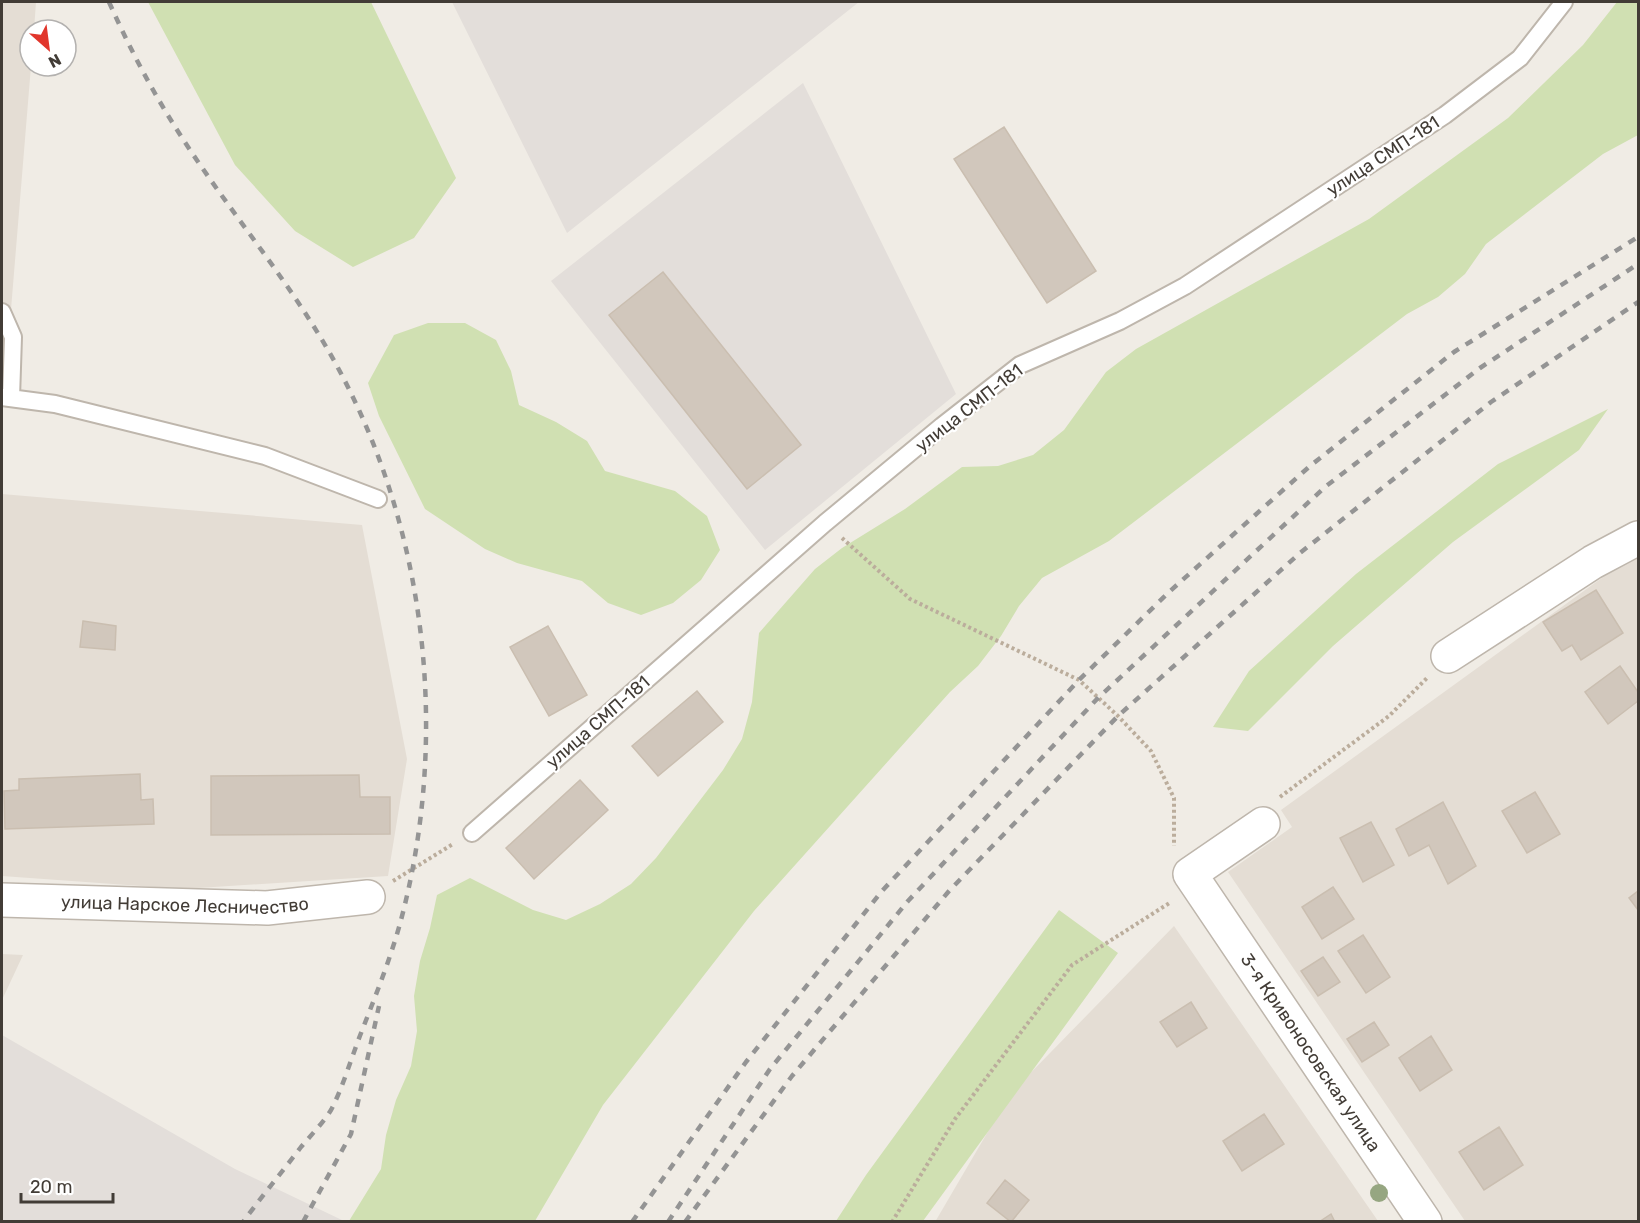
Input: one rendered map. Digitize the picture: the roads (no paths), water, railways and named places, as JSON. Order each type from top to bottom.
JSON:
[{"type":"street","points":[[1448,656],[1593,562],[1638,538]]},
{"type":"street","name":"3-я Кривоносовская улица","points":[[1263,824],[1194,880],[1425,1221]]},
{"type":"street","name":"улица Нарское Лесничество","points":[[2,900],[267,908],[368,897]]},
{"type":"lane","name":"улица СМП-181","points":[[472,833],[825,523],[1020,365],[1120,321],[1185,286],[1445,115],[1520,58],[1564,2]]},
{"type":"lane","points":[[2,312],[13,337],[6,397],[55,404],[265,456],[378,499]]},
{"type":"railway","points":[[109,2],[141,69],[169,117],[311,322],[361,415],[388,484],[407,555],[420,628],[426,701],[424,775],[416,848],[397,934],[384,974],[331,1110],[243,1222]]},
{"type":"railway","points":[[632,1222],[746,1062],[882,891],[1079,680],[1169,592],[1310,466],[1454,352],[1638,237]]},
{"type":"railway","points":[[668,1222],[770,1069],[908,901],[1097,699],[1325,487],[1480,368],[1638,264]]},
{"type":"railway","points":[[685,1222],[792,1076],[949,891],[1118,716],[1300,553],[1491,402],[1638,302]]},
{"type":"railway","points":[[303,1222],[351,1134],[379,1006]]}]
